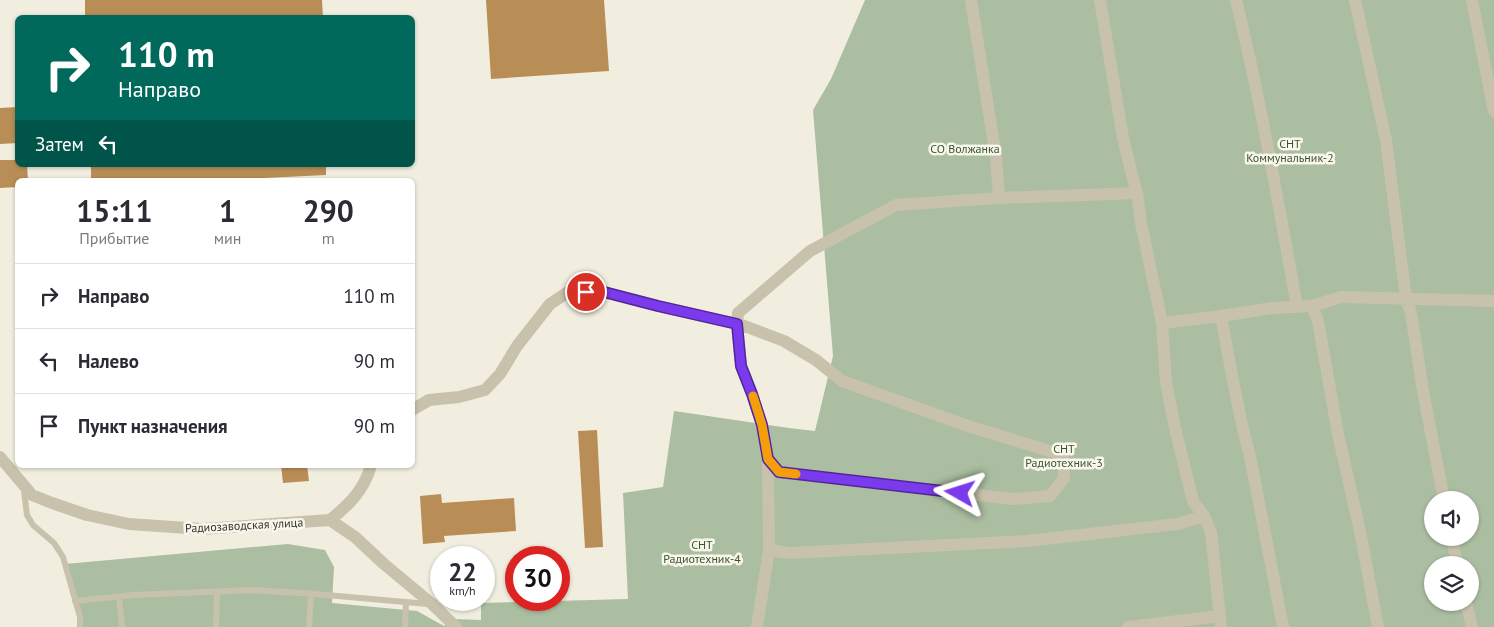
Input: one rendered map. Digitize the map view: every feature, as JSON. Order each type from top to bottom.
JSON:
[{"type":"street","points":[[971,0],[996,157],[999,198]]},
{"type":"street","points":[[1100,0],[1123,138],[1137,193],[1162,323],[1166,382],[1175,428],[1194,501],[1204,516],[1210,532],[1220,622],[1128,627]]},
{"type":"street","points":[[1236,0],[1270,157],[1296,306]]},
{"type":"street","points":[[1355,0],[1386,140],[1406,298],[1411,314],[1423,391],[1442,491]]},
{"type":"street","points":[[1472,0],[1494,111]]},
{"type":"street","points":[[757,627],[769,550],[768,459],[762,425],[741,366],[737,324],[738,313],[810,251],[896,205],[999,198],[1137,193]]},
{"type":"street","points":[[415,408],[428,400],[459,397],[485,390],[500,374],[517,346],[550,304],[568,292],[604,292],[737,324],[784,341],[816,360],[842,381],[968,426],[1063,455],[1064,478],[1050,496],[1012,499],[779,472],[768,459]]},
{"type":"street","points":[[1162,323],[1272,308],[1312,306],[1341,297],[1494,302]]},
{"type":"street","points":[[1312,306],[1318,321],[1338,434],[1360,531],[1378,627]]},
{"type":"street","points":[[1221,316],[1283,627]]},
{"type":"street","name":"Радиозаводская улица","points":[[0,457],[32,494],[87,515],[129,524],[202,530],[330,520]]},
{"type":"street","points":[[369,468],[368,475],[358,493],[343,510],[330,520],[355,537],[430,602]]},
{"type":"street","points":[[769,550],[790,553],[1027,541],[1178,524],[1204,516]]},
{"type":"street","points":[[439,611],[456,627]]},
{"type":"street","points":[[1468,611],[1472,627]]},
{"type":"lane","points":[[26,488],[24,491],[27,515],[33,524],[54,542],[63,556],[80,617],[80,627]]},
{"type":"lane","points":[[75,601],[252,590],[310,593],[430,604]]},
{"type":"lane","points":[[216,627],[217,592]]},
{"type":"lane","points":[[309,627],[310,593]]},
{"type":"lane","points":[[119,597],[122,627]]},
{"type":"lane","points":[[405,627],[406,602]]},
{"type":"green space","points":[[865,0],[1494,0],[1494,627],[80,627],[65,564],[288,544],[325,550],[334,567],[332,603],[417,611],[444,626],[454,619],[481,620],[481,611],[495,611],[495,603],[505,602],[505,611],[570,611],[570,601],[628,599],[623,493],[663,487],[674,411],[815,431],[833,356],[813,110],[831,79]]},
{"type":"building","points":[[85,0],[322,0],[323,15],[85,15]]},
{"type":"building","points":[[486,0],[604,0],[609,71],[491,79]]},
{"type":"building","points":[[15,107],[15,143],[0,144],[0,108]]},
{"type":"building","points":[[0,160],[15,160],[15,167],[27,167],[28,178],[15,178],[15,187],[0,188]]},
{"type":"building","points":[[91,167],[326,167],[326,175],[263,178],[91,178]]},
{"type":"building","points":[[597,430],[603,547],[585,548],[578,431]]},
{"type":"building","points":[[281,468],[307,468],[309,481],[283,483]]},
{"type":"building","points":[[441,494],[442,503],[514,498],[516,531],[444,536],[445,542],[423,544],[420,496]]},
{"type":"slow traffic","points":[[753,396],[762,425],[768,459],[779,472],[796,474]]},
{"type":"route","points":[[586,292],[604,292],[737,324],[741,366],[762,425],[768,459],[779,472],[960,493]]},
{"type":"park label","name":"СО Волжанка","points":[[965,148]]},
{"type":"park label","name":"СНТ Коммунальник-2","points":[[1290,150]]},
{"type":"park label","name":"СНТ Радиотехник-3","points":[[1064,455]]},
{"type":"park label","name":"СНТ Радиотехник-4","points":[[702,551]]}]
